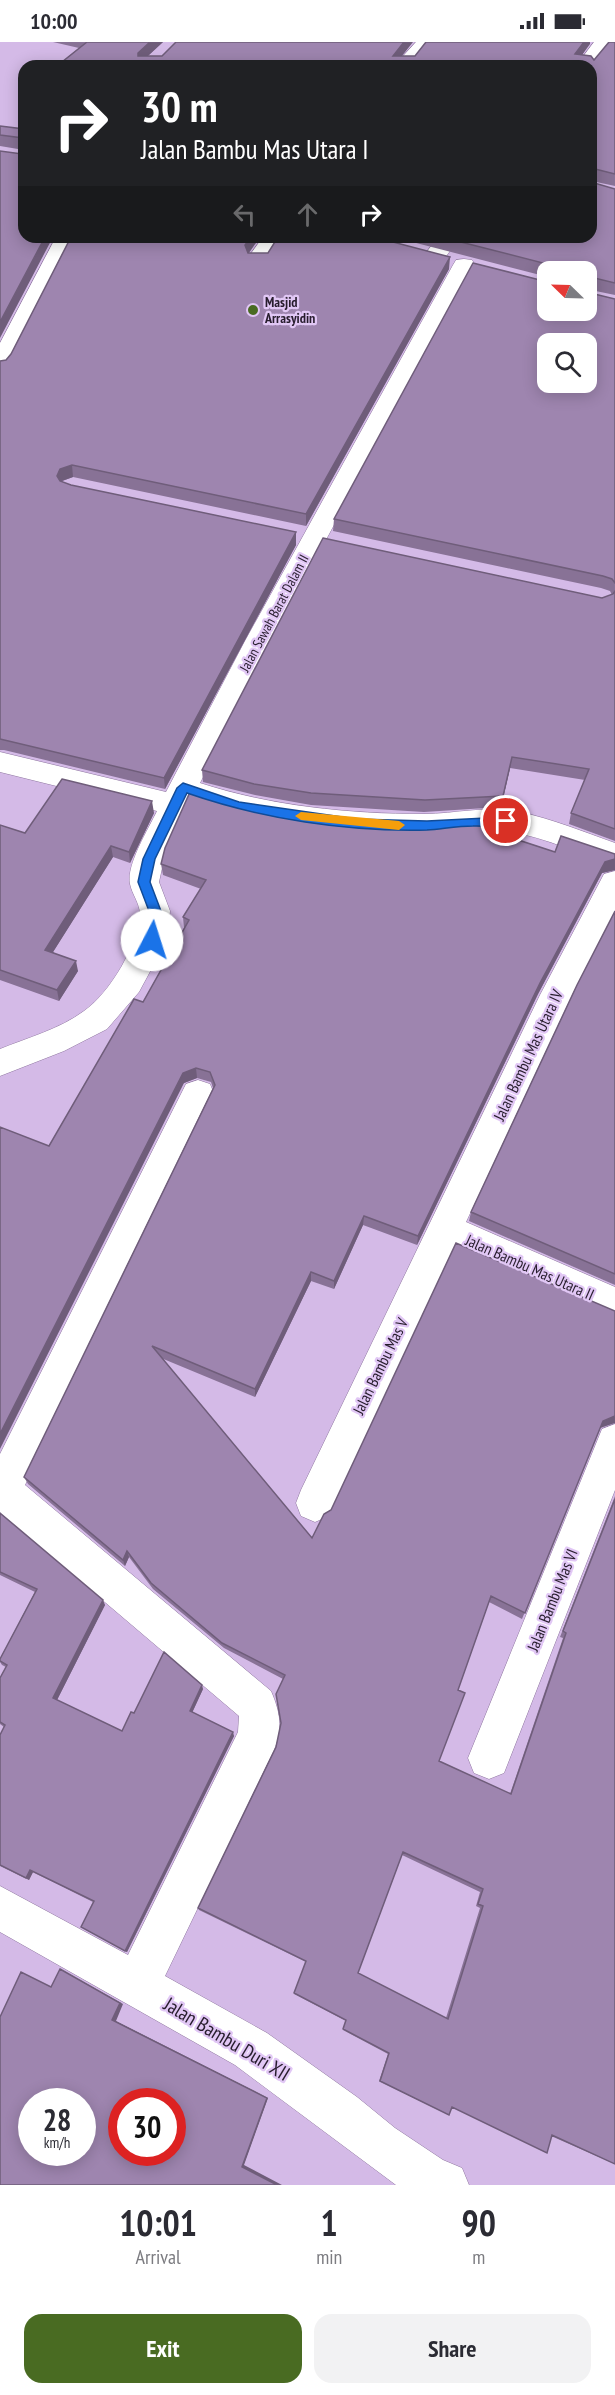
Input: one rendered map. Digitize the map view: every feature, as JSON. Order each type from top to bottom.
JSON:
[{"type":"street","points":[[409,60],[426,42]]},
{"type":"street","points":[[591,60],[607,45]]},
{"type":"street","points":[[0,365],[64,243]]},
{"type":"street","points":[[258,259],[270,243]]},
{"type":"street","points":[[412,251],[434,257],[444,243]]},
{"type":"street","name":"Jalan Sawah Barat Dalam II","points":[[0,1063],[53,1042],[96,1020],[128,983],[152,940],[155,911],[144,882],[149,859],[178,796],[314,538],[475,268],[434,257]]},
{"type":"street","points":[[0,762],[178,796],[356,823],[427,825],[474,821],[518,822],[615,854]]},
{"type":"street","name":"Jalan Bambu Mas Utara IV","points":[[446,1230],[556,995],[615,882]]},
{"type":"street","points":[[137,1985],[259,1735],[259,1712],[257,1706],[248,1698],[1,1493],[198,1094]]},
{"type":"street","name":"Jalan Bambu Mas Utara II","points":[[446,1230],[615,1304]]},
{"type":"street","name":"Jalan Bambu Mas V","points":[[315,1503],[446,1230]]},
{"type":"street","name":"Jalan Bambu Mas VI","points":[[489,1758],[615,1442]]},
{"type":"street","name":"Jalan Bambu Duri XII","points":[[0,1908],[251,2049],[341,2113],[378,2145],[426,2177],[445,2185]]},
{"type":"building","points":[[87,42],[150,42],[138,53],[138,56],[162,56],[176,42],[404,42],[393,56],[415,56],[426,42],[584,42],[575,54],[591,56],[594,60],[64,60]]},
{"type":"building","points":[[609,42],[615,42],[615,174],[597,170],[597,60],[594,60]]},
{"type":"building","points":[[0,126],[18,128],[18,137],[0,135]]},
{"type":"building","points":[[0,151],[18,153],[18,243],[42,243],[0,322]]},
{"type":"building","points":[[597,184],[615,189],[615,283],[597,279],[597,261],[537,261],[465,243],[597,243]]},
{"type":"building","points":[[68,243],[246,243],[248,253],[268,253],[274,243],[397,243],[450,257],[306,514],[72,465],[60,469],[57,476],[60,481],[71,485],[296,532],[164,778],[0,739],[0,361],[6,360]]},
{"type":"building","points":[[473,263],[537,279],[537,321],[597,321],[597,295],[615,299],[615,583],[612,579],[334,519]]},
{"type":"building","points":[[323,538],[602,598],[615,591],[615,829],[571,813],[589,769],[512,757],[503,796],[425,800],[311,793],[254,784],[202,770]]},
{"type":"building","points":[[62,779],[152,801],[129,852],[111,846],[45,950],[76,961],[57,990],[0,970],[0,825],[25,833]]},
{"type":"building","points":[[190,792],[246,808],[335,822],[425,827],[496,823],[494,832],[555,852],[561,836],[615,854],[615,859],[605,862],[540,983],[418,1236],[364,1216],[334,1281],[311,1272],[255,1389],[152,1346],[312,1538],[324,1514],[331,1510],[456,1243],[615,1311],[615,1416],[603,1421],[525,1613],[491,1596],[458,1690],[465,1693],[439,1761],[511,1794],[566,1633],[563,1631],[615,1499],[615,2164],[552,2135],[547,2153],[452,2107],[449,2115],[380,2081],[389,2053],[343,2029],[346,2020],[294,1993],[306,1961],[198,1908],[276,1747],[281,1723],[276,1694],[285,1675],[222,1643],[151,1583],[127,1551],[123,1560],[24,1477],[215,1085],[210,1072],[196,1068],[183,1073],[0,1434],[0,1127],[49,1146],[134,999],[143,1002],[189,920],[183,917],[206,880],[161,864],[165,848]],"holes":[[[403,1852],[483,1889],[478,1904],[483,1906],[448,2019],[358,1973]]]},
{"type":"building","points":[[615,911],[615,1274],[471,1212],[577,985]]},
{"type":"building","points":[[0,1513],[103,1600],[53,1698],[122,1731],[131,1712],[134,1713],[164,1652],[202,1685],[190,1711],[233,1732],[125,1951],[81,1927],[94,1901],[30,1870],[26,1878],[0,1865],[0,1735],[5,1725],[0,1722],[0,1678],[7,1665],[0,1659],[37,1589],[0,1572]]},
{"type":"building","points":[[60,1969],[120,2003],[112,2020],[267,2098],[242,2167],[277,2185],[0,2185],[0,2017],[21,1972],[51,1987]]},
{"type":"slow traffic","points":[[301,816],[384,826],[399,825]]},
{"type":"place","name":"Masjid Arrasyidin","points":[[253,310]]},
{"type":"route","points":[[152,940],[155,911],[144,882],[149,859],[183,788],[261,811],[384,826],[506,821]]}]
